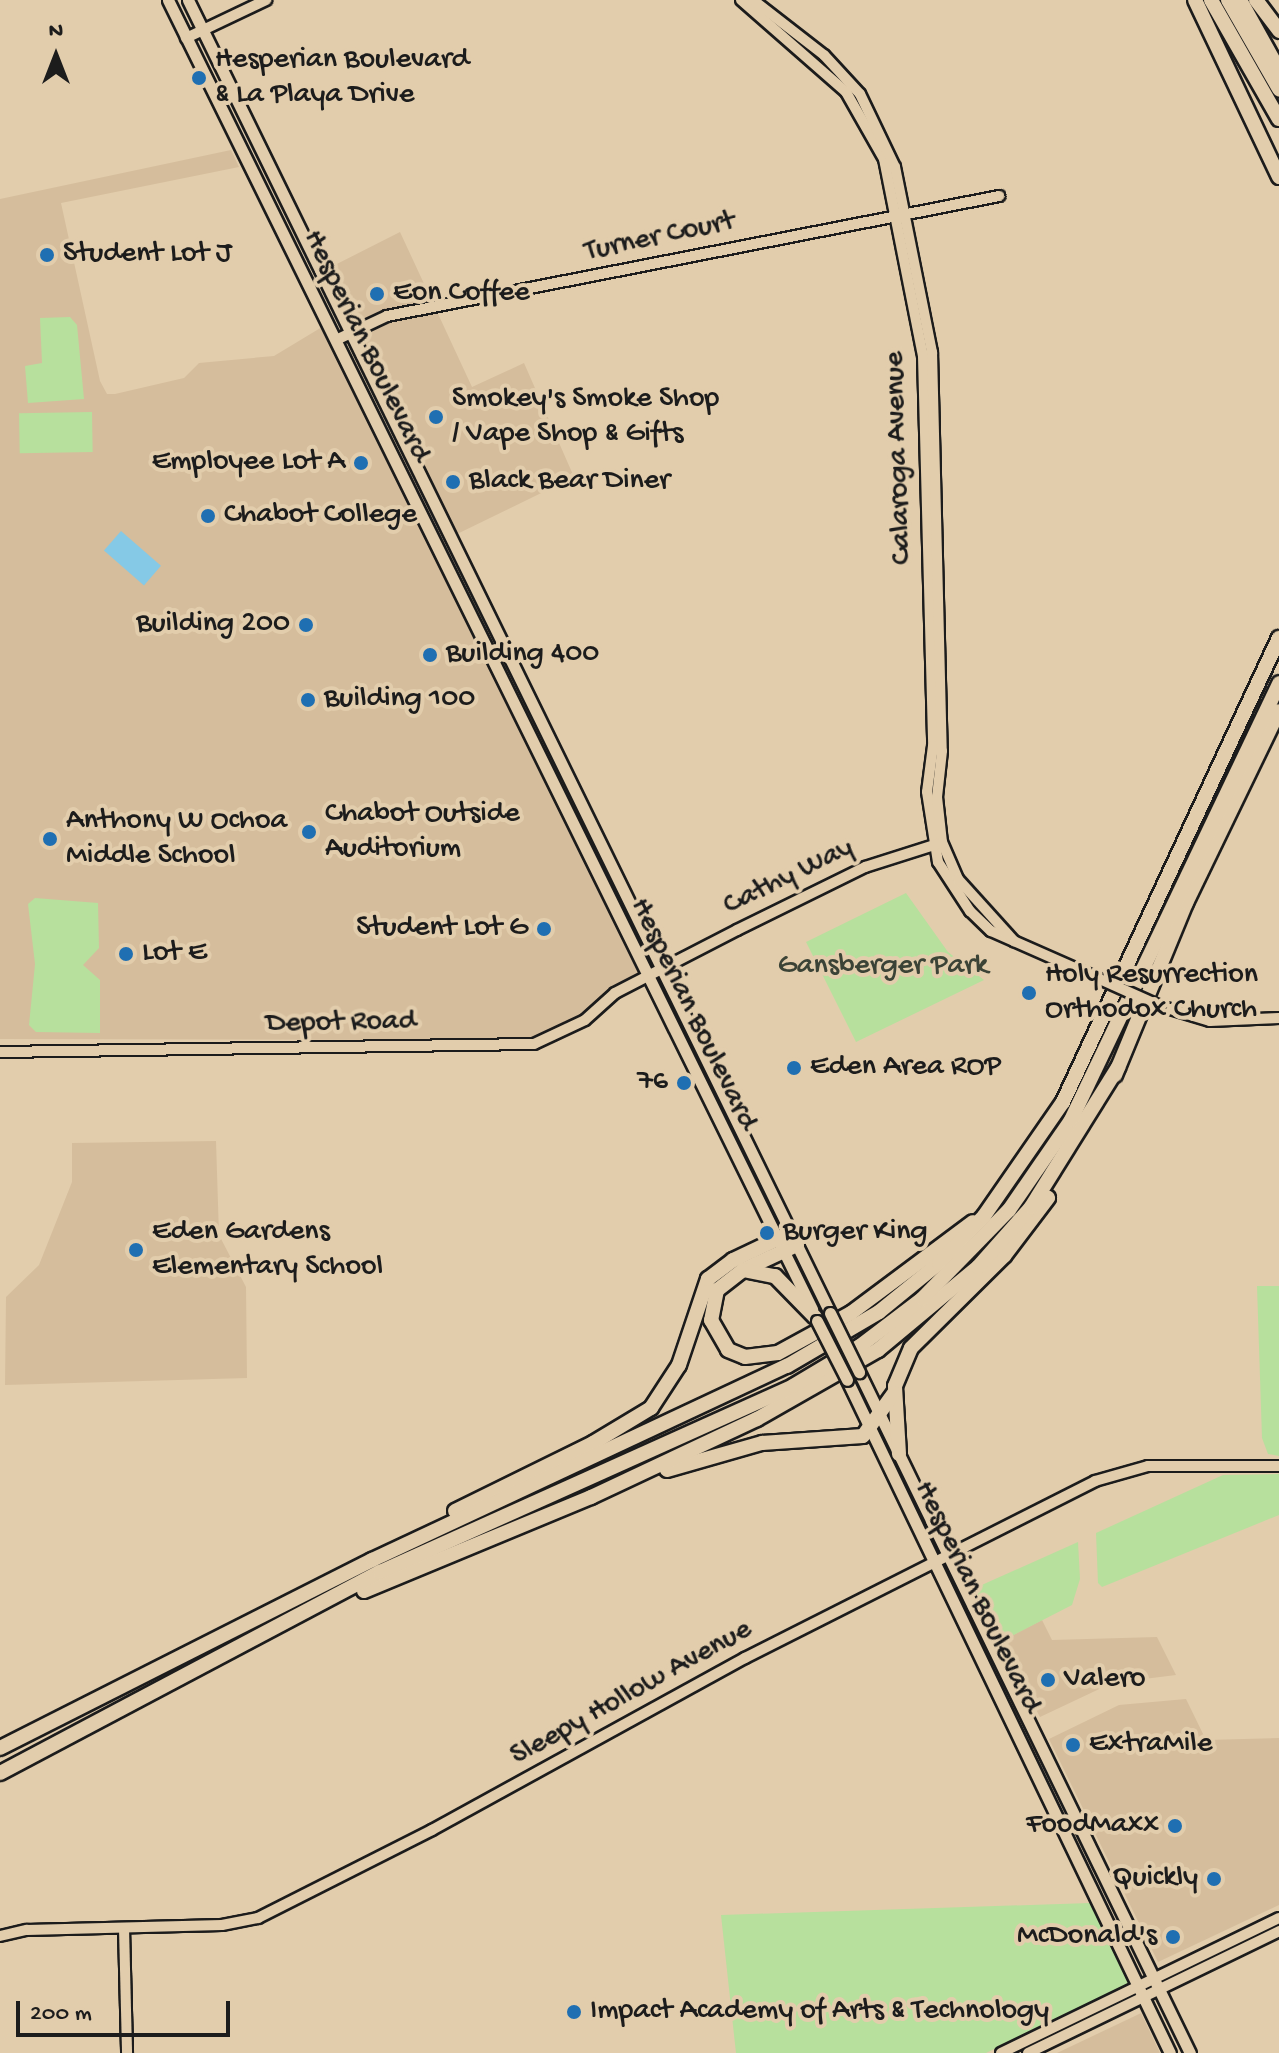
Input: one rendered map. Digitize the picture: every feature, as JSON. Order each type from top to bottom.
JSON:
[{"type":"highway","points":[[1195,0],[1279,177]]},
{"type":"highway","points":[[1211,0],[1279,119]]},
{"type":"highway","points":[[1228,0],[1279,89]]},
{"type":"highway","points":[[1240,0],[1272,46],[1279,70]]},
{"type":"highway","points":[[1256,0],[1279,31]]},
{"type":"highway","points":[[1265,149],[1279,187]]},
{"type":"highway","points":[[0,1748],[372,1560],[799,1359],[903,1293],[984,1216],[1071,1088],[1276,644],[1279,623]]},
{"type":"highway","points":[[3,1772],[380,1572],[793,1386],[874,1337],[946,1279],[1019,1198],[1071,1120],[1279,683]]},
{"type":"highway","points":[[591,1497],[719,1452],[869,1431],[877,1411],[894,1393],[911,1348],[1032,1224],[1083,1144],[1186,903],[1279,711]]},
{"type":"highway","points":[[1264,743],[1279,723]]},
{"type":"highway","points":[[259,1638],[591,1497],[820,1387],[930,1310],[1031,1207],[1118,1067]]},
{"type":"highway","points":[[778,1246],[743,1270],[712,1297],[711,1320],[728,1350],[760,1358],[851,1313],[952,1234],[984,1216]]},
{"type":"highway","points":[[372,1560],[651,1408],[679,1365],[708,1279],[793,1239]]},
{"type":"highway","points":[[743,1270],[775,1276],[821,1317]]},
{"type":"highway","points":[[894,1393],[899,1454]]},
{"type":"main road","name":"Hesperian Boulevard","points":[[168,0],[778,1246],[859,1372],[1190,2053]]},
{"type":"main road","name":"Hesperian Boulevard","points":[[188,0],[793,1239],[821,1317],[869,1431],[936,1563],[1170,2053]]},
{"type":"street","points":[[186,38],[266,0]]},
{"type":"street","name":"Calaroga Avenue","points":[[741,0],[846,92],[884,159],[901,215]]},
{"type":"street","name":"Calaroga Avenue","points":[[753,0],[824,55],[860,94],[886,140],[932,352],[942,751],[937,797],[938,843],[958,879],[1014,941],[1160,1006],[1210,1021],[1279,1018]]},
{"type":"street","name":"Turner Court","points":[[336,340],[387,316],[999,196]]},
{"type":"street","name":"Cathy Way","points":[[661,969],[865,867],[938,843]]},
{"type":"street","name":"Depot Road","points":[[0,1052],[534,1044],[585,1020],[615,993],[661,969]]},
{"type":"street","name":"Sleepy Hollow Avenue","points":[[0,1936],[222,1925],[266,1915],[745,1658],[1118,1472],[1148,1466],[1279,1466]]},
{"type":"street","points":[[1028,2053],[1142,1998],[1156,1984],[1279,1918]]},
{"type":"street","points":[[124,1928],[127,2053]]},
{"type":"street","points":[[1001,2053],[1137,1986],[1156,1984],[1279,1931]]},
{"type":"shaded area","name":"Chabot College","points":[[231,150],[239,167],[61,203],[100,381],[107,394],[115,394],[184,378],[199,363],[274,356],[322,327],[636,963],[647,976],[557,1036],[504,1047],[455,1040],[0,1039],[0,199]]},
{"type":"shaded area","points":[[400,232],[472,387],[524,363],[574,477],[455,535],[325,270]]},
{"type":"shaded area","name":"Eden Gardens Elementary School","points":[[216,1141],[219,1235],[246,1287],[247,1378],[5,1385],[6,1297],[39,1265],[72,1182],[72,1143]]},
{"type":"shaded area","points":[[1042,1620],[1052,1640],[1157,1637],[1176,1675],[1112,1683],[1040,1717],[1000,1642]]},
{"type":"shaded area","points":[[1186,1699],[1206,1740],[1279,1738],[1279,1905],[1158,1962],[1049,1739],[1119,1705]]},
{"type":"shaded area","points":[[1141,2013],[1160,2053],[1057,2053],[1137,2015]]},
{"type":"green space","points":[[70,317],[77,325],[84,399],[28,403],[25,366],[42,363],[40,318]]},
{"type":"green space","points":[[92,412],[93,452],[20,453],[19,413]]},
{"type":"green space","name":"Gansberger Park","points":[[906,893],[948,952],[984,980],[856,1042],[806,942]]},
{"type":"green space","points":[[35,898],[98,903],[99,948],[83,965],[100,980],[100,1033],[36,1032],[29,1025],[35,964],[28,904]]},
{"type":"green space","points":[[1257,1286],[1279,1286],[1279,1456],[1268,1454],[1262,1438]]},
{"type":"green space","points":[[1279,1474],[1279,1515],[1102,1587],[1098,1583],[1096,1533],[1223,1475]]},
{"type":"green space","points":[[1078,1542],[1080,1579],[1072,1605],[1000,1642],[975,1588]]},
{"type":"green space","points":[[1090,1903],[1129,1983],[986,2053],[736,2053],[721,1915]]},
{"type":"water","points":[[121,531],[161,566],[144,585],[104,551]]},
{"type":"place","name":"Hesperian Boulevard & La Playa Drive","points":[[199,78]]},
{"type":"place","name":"Student Lot J","points":[[47,255]]},
{"type":"place","name":"Eon Coffee","points":[[377,294]]},
{"type":"place","name":"Smokey's Smoke Shop / Vape Shop & Gifts","points":[[436,417]]},
{"type":"place","name":"Employee Lot A","points":[[361,463]]},
{"type":"place","name":"Black Bear Diner","points":[[453,482]]},
{"type":"place","name":"Chabot College","points":[[208,516]]},
{"type":"place","name":"Building 200","points":[[306,625]]},
{"type":"place","name":"Building 400","points":[[430,655]]},
{"type":"place","name":"Building 100","points":[[308,700]]},
{"type":"place","name":"Chabot Outside Auditorium","points":[[309,832]]},
{"type":"place","name":"Anthony W Ochoa Middle School","points":[[50,839]]},
{"type":"place","name":"Student Lot G","points":[[544,929]]},
{"type":"place","name":"Lot E","points":[[126,954]]},
{"type":"place","name":"Holy Resurrection Orthodox Church","points":[[1029,993]]},
{"type":"place","name":"Eden Area ROP","points":[[794,1068]]},
{"type":"place","name":"76","points":[[684,1083]]},
{"type":"place","name":"Burger King","points":[[767,1233]]},
{"type":"place","name":"Eden Gardens Elementary School","points":[[136,1250]]},
{"type":"place","name":"Valero","points":[[1048,1680]]},
{"type":"place","name":"ExtraMile","points":[[1073,1745]]},
{"type":"place","name":"FoodMaxx","points":[[1175,1826]]},
{"type":"place","name":"Quickly","points":[[1214,1879]]},
{"type":"place","name":"McDonald's","points":[[1173,1937]]},
{"type":"place","name":"Impact Academy of Arts & Technology","points":[[574,2012]]}]
